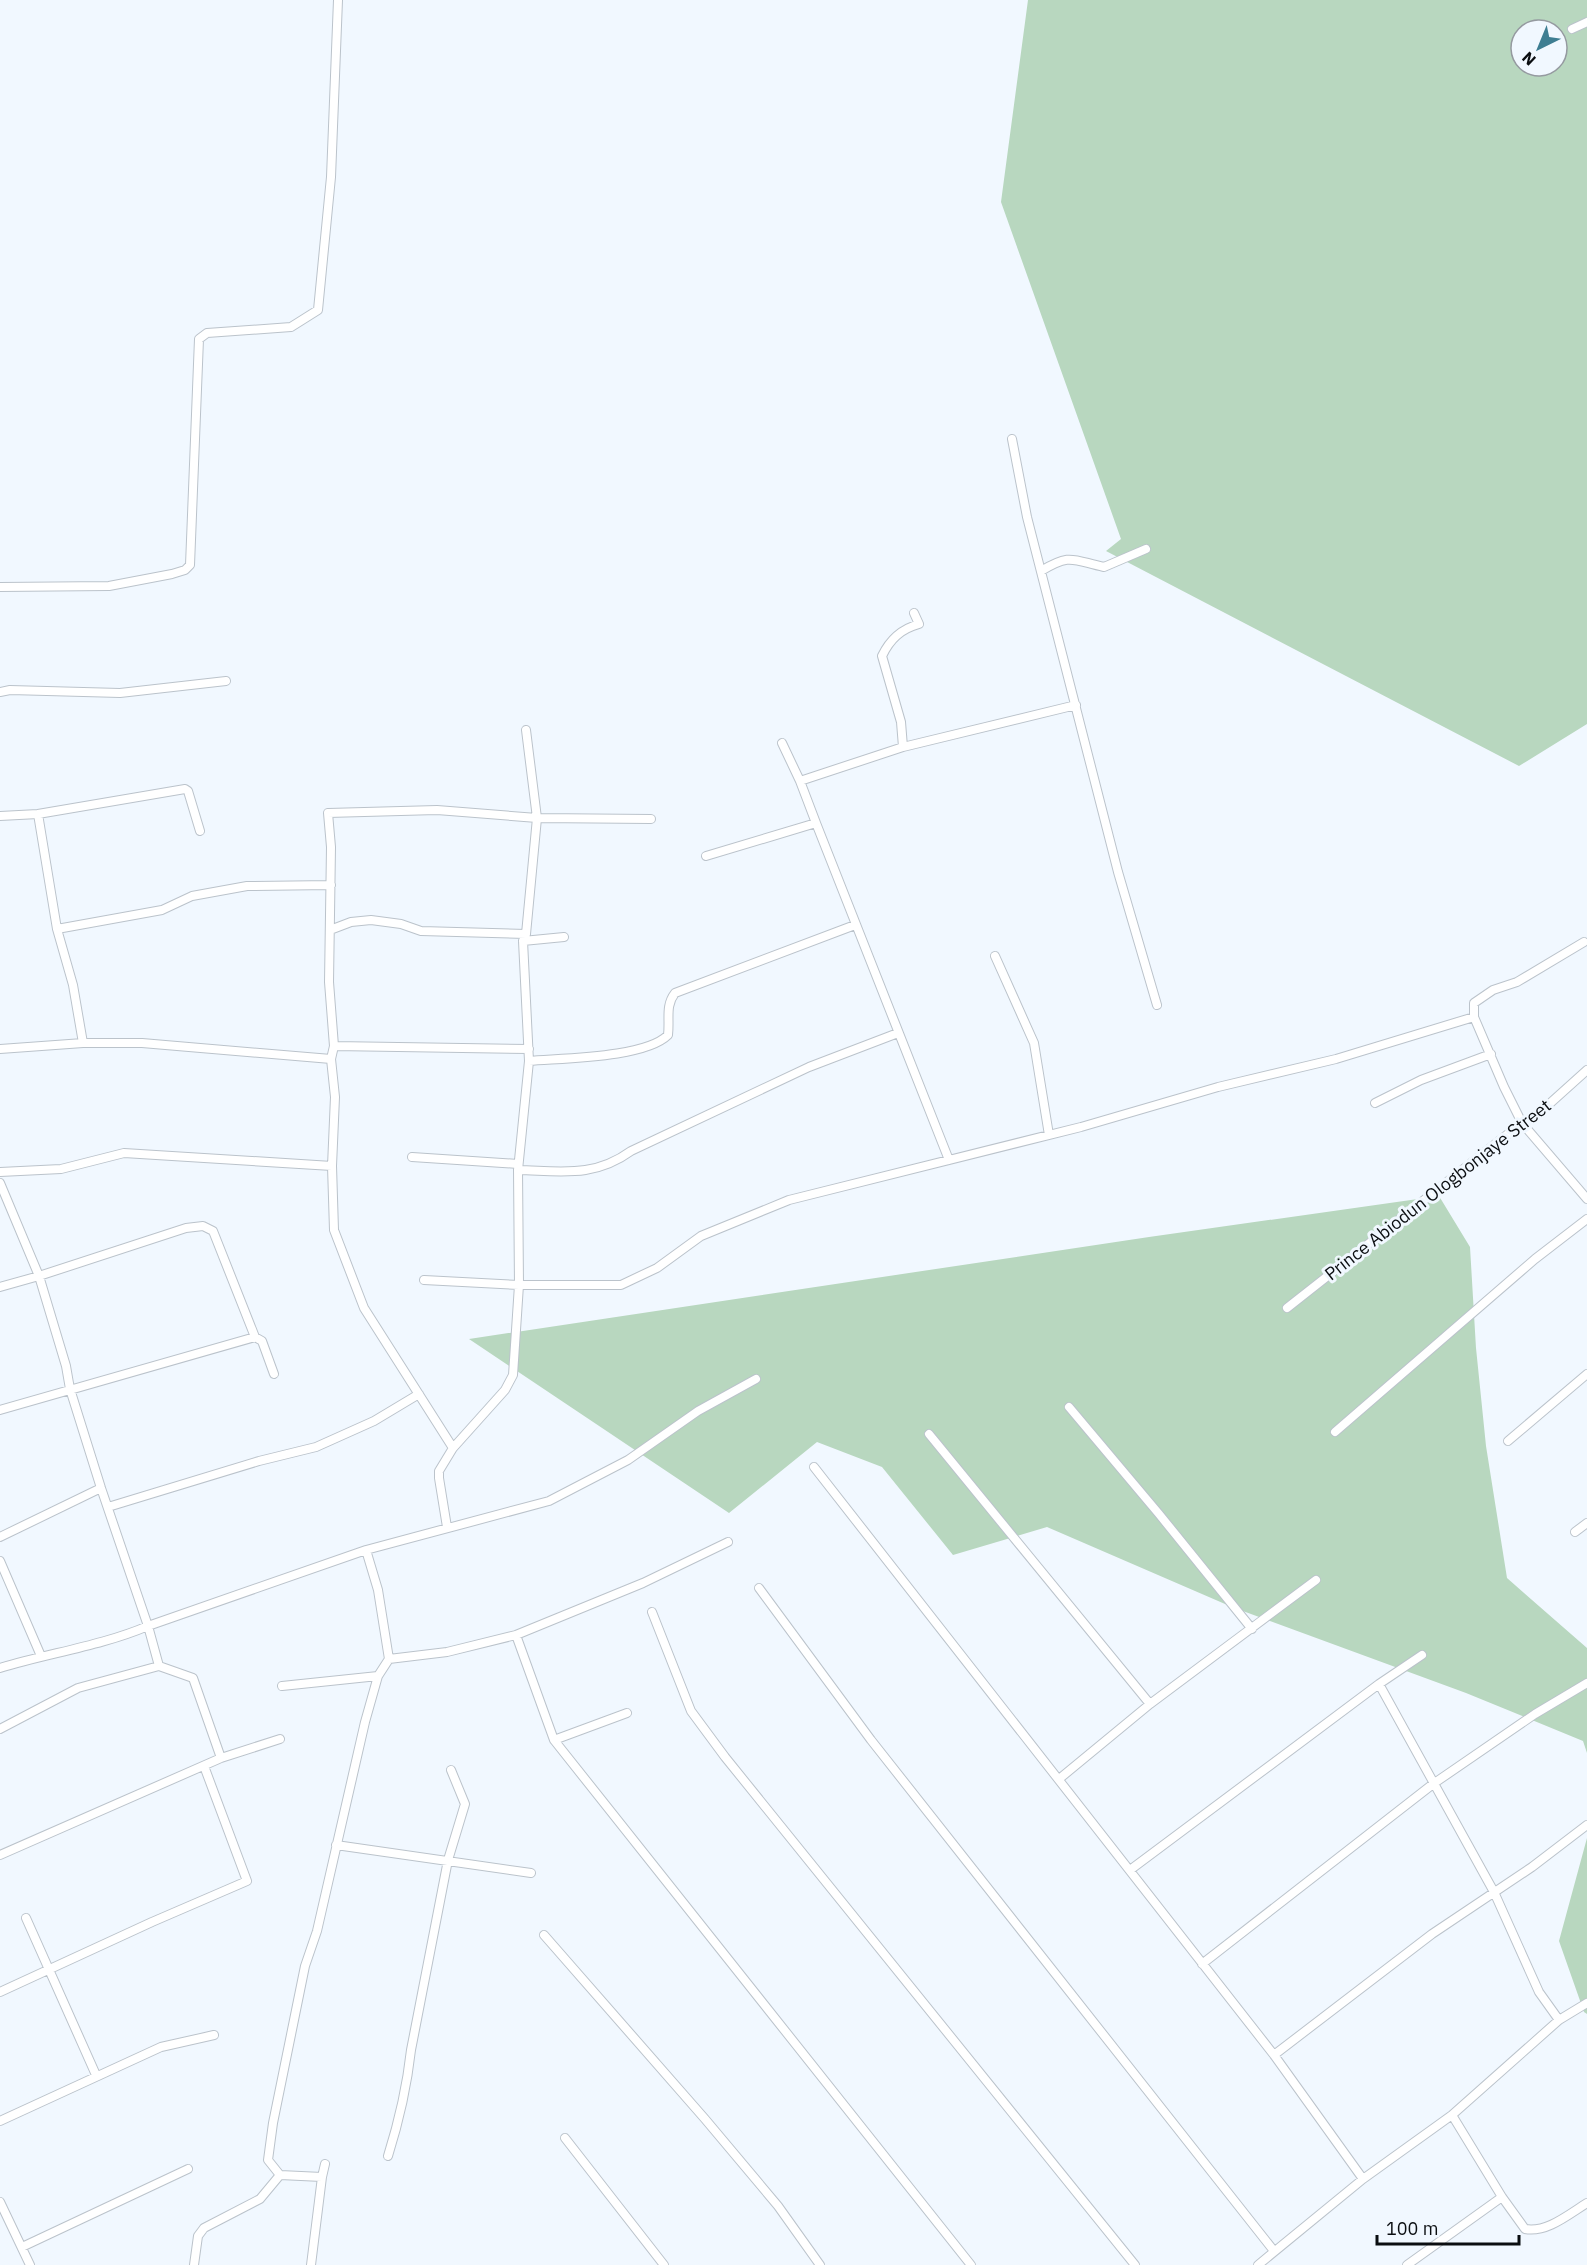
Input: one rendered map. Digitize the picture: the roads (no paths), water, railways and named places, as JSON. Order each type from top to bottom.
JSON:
[{"type":"street","points":[[0,587],[109,586],[172,574],[185,570],[190,565],[200,339],[207,333],[291,327],[318,310],[331,177],[338,0]]},
{"type":"street","points":[[1572,29],[1587,22]]},
{"type":"street","points":[[1012,439],[1027,517],[1041,572],[1118,872],[1157,1005]]},
{"type":"street","points":[[1041,572],[1059,561],[1070,559],[1084,560],[1104,567],[1146,549]]},
{"type":"street","points":[[903,747],[901,722],[882,656],[896,635],[919,624],[914,613]]},
{"type":"street","points":[[0,692],[10,690],[120,693],[226,681]]},
{"type":"street","points":[[800,781],[903,747],[1076,705]]},
{"type":"street","points":[[447,1527],[439,1471],[453,1448],[510,1382],[513,1375],[519,1285],[518,1167],[529,1061],[525,938],[537,818],[526,730]]},
{"type":"street","points":[[782,743],[800,781],[855,926],[949,1160]]},
{"type":"street","points":[[0,816],[38,814],[185,789],[188,791],[200,831]]},
{"type":"street","points":[[453,1448],[364,1308],[333,1230],[335,1097],[331,1059],[334,1046],[329,982],[331,885],[328,813],[437,810],[537,818],[651,819]]},
{"type":"street","points":[[38,814],[57,929],[73,985],[83,1043]]},
{"type":"street","points":[[706,856],[816,823]]},
{"type":"street","points":[[57,929],[162,910],[192,896],[247,886],[331,885]]},
{"type":"street","points":[[330,930],[351,922],[371,920],[401,924],[421,931],[525,938],[564,937]]},
{"type":"street","points":[[529,1061],[607,1056],[660,1042],[668,1035],[667,1009],[669,1000],[675,993],[855,926]]},
{"type":"street","points":[[1584,942],[1517,982],[1493,990],[1474,1003],[1474,1017],[1504,1087],[1522,1122],[1587,1199]]},
{"type":"street","points":[[994,956],[1034,1043],[1049,1135]]},
{"type":"street","points":[[424,1280],[519,1285],[621,1285],[657,1268],[701,1236],[789,1200],[1049,1135],[1218,1087],[1336,1059],[1474,1017]]},
{"type":"street","points":[[412,1157],[588,1171],[615,1162],[631,1151],[809,1067],[898,1034]]},
{"type":"street","points":[[0,1049],[83,1043],[142,1043],[331,1059]]},
{"type":"street","points":[[334,1046],[529,1049]]},
{"type":"street","points":[[1375,1103],[1421,1080],[1491,1054]]},
{"type":"street","name":"Prince Abiodun Ologbonjaye Street","points":[[1287,1308],[1522,1122],[1537,1114],[1587,1070]]},
{"type":"street","points":[[0,1172],[61,1170],[124,1153],[333,1166]]},
{"type":"street","points":[[0,1182],[39,1276],[66,1366],[70,1389],[159,1666]]},
{"type":"street","points":[[1335,1432],[1535,1259],[1587,1219]]},
{"type":"street","points":[[0,1287],[186,1228],[203,1226],[213,1231],[255,1337],[262,1341],[274,1374]]},
{"type":"street","points":[[0,1410],[255,1337]]},
{"type":"street","points":[[1508,1441],[1587,1374]]},
{"type":"street","points":[[0,1668],[116,1639],[366,1550],[549,1501],[628,1460],[698,1411],[756,1379]]},
{"type":"street","points":[[108,1508],[259,1461],[316,1447],[374,1421],[419,1394]]},
{"type":"street","points":[[1069,1407],[1252,1629]]},
{"type":"street","points":[[929,1434],[1150,1704]]},
{"type":"street","points":[[814,1467],[1274,2055],[1363,2179]]},
{"type":"street","points":[[0,1537],[101,1488]]},
{"type":"street","points":[[1575,1532],[1587,1523]]},
{"type":"street","points":[[389,1659],[447,1652],[516,1635],[643,1583],[728,1542]]},
{"type":"street","points":[[322,2177],[280,2175],[268,2160],[273,2123],[305,1966],[317,1931],[365,1722],[378,1676],[389,1659],[378,1590],[366,1550]]},
{"type":"street","points":[[0,1561],[41,1656]]},
{"type":"street","points":[[1059,1779],[1150,1704],[1316,1580]]},
{"type":"street","points":[[759,1588],[872,1740],[1274,2252]]},
{"type":"street","points":[[652,1612],[691,1711],[725,1757],[1135,2265]]},
{"type":"street","points":[[516,1635],[554,1740],[971,2265]]},
{"type":"street","points":[[1130,1870],[1379,1684],[1422,1655]]},
{"type":"street","points":[[0,1729],[78,1688],[159,1666],[193,1678],[221,1758]]},
{"type":"street","points":[[282,1686],[378,1676]]},
{"type":"street","points":[[1202,1964],[1433,1784],[1535,1714],[1587,1683]]},
{"type":"street","points":[[1379,1684],[1494,1892],[1539,1992],[1559,2020]]},
{"type":"street","points":[[554,1740],[627,1713]]},
{"type":"street","points":[[0,1855],[221,1758],[280,1738]]},
{"type":"street","points":[[0,1992],[247,1881],[204,1766]]},
{"type":"street","points":[[388,2156],[408,2076],[448,1860],[465,1804],[451,1770]]},
{"type":"street","points":[[1274,2055],[1431,1935],[1532,1867],[1587,1825]]},
{"type":"street","points":[[336,1845],[531,1874]]},
{"type":"street","points":[[26,1918],[96,2075]]},
{"type":"street","points":[[544,1935],[778,2206],[820,2265]]},
{"type":"street","points":[[1258,2265],[1363,2179],[1452,2115],[1559,2020],[1587,2003]]},
{"type":"street","points":[[0,2121],[161,2047],[214,2035]]},
{"type":"street","points":[[1452,2115],[1502,2197],[1525,2229],[1537,2230],[1552,2224],[1587,2203]]},
{"type":"street","points":[[565,2138],[664,2265]]},
{"type":"street","points":[[311,2265],[322,2177],[326,2164]]},
{"type":"street","points":[[22,2247],[188,2169]]},
{"type":"street","points":[[194,2265],[198,2236],[204,2228],[260,2199],[280,2175]]},
{"type":"street","points":[[1407,2265],[1502,2197]]},
{"type":"street","points":[[0,2202],[30,2265]]}]
